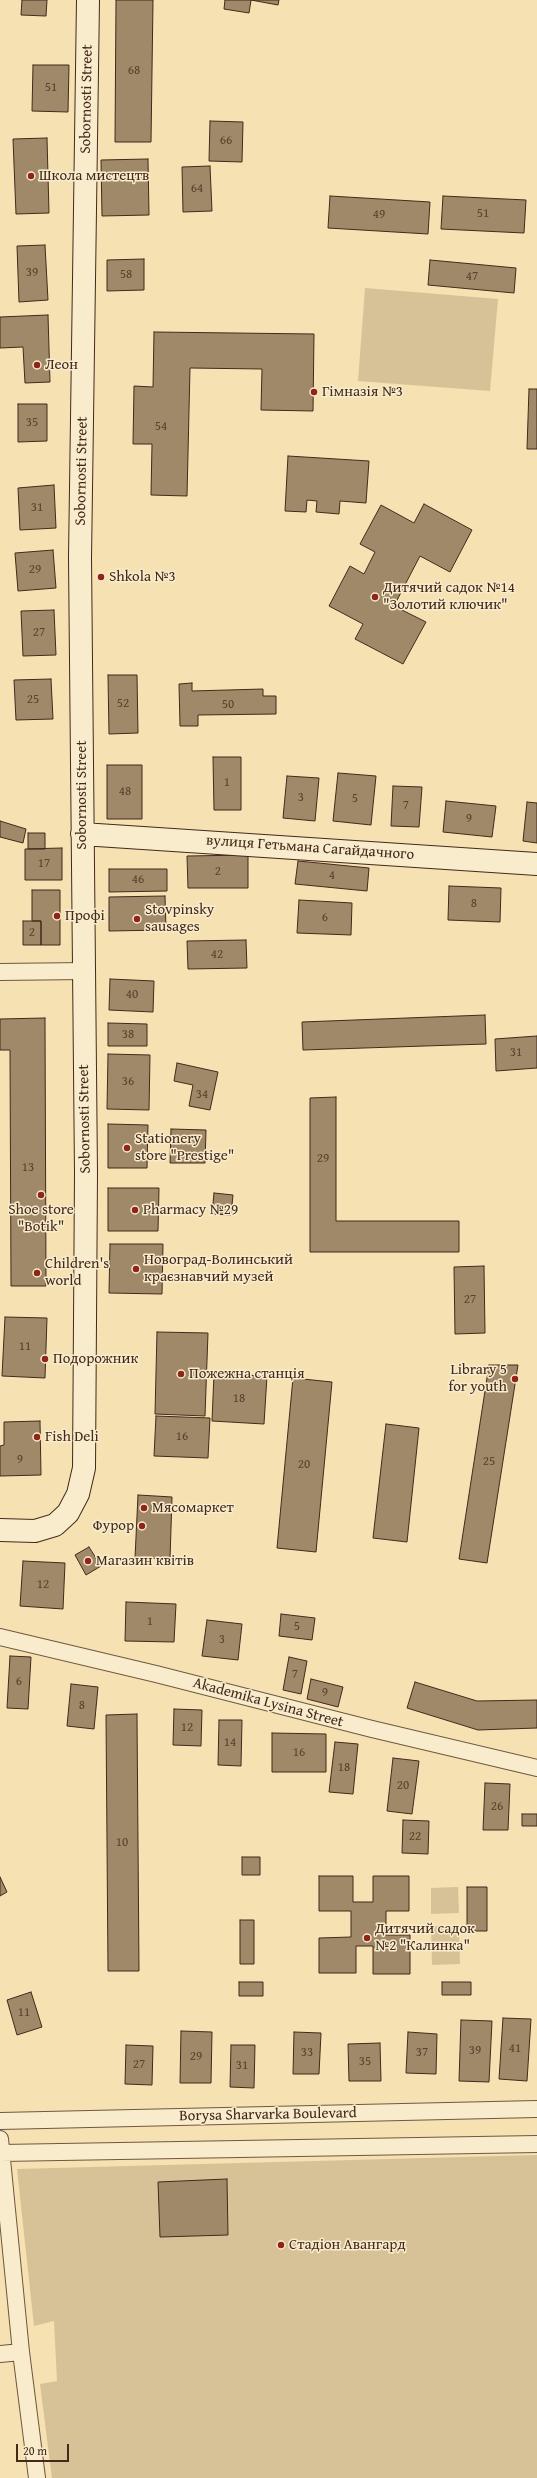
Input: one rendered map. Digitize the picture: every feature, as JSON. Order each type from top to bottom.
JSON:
[{"type":"street","name":"Sobornosti Street","points":[[0,1530],[35,1530],[55,1524],[68,1513],[78,1494],[84,1468],[86,1173],[80,558],[88,0]]},
{"type":"street","name":"вулиця Гетьмана Сагайдачного","points":[[82,834],[537,864]]},
{"type":"street","points":[[0,972],[84,971]]},
{"type":"street","name":"Akademika Lysina Street","points":[[0,1637],[156,1674],[372,1730],[537,1768]]},
{"type":"street","name":"Borysa Sharvarka Boulevard","points":[[0,2121],[537,2109]]},
{"type":"street","points":[[37,2478],[22,2352],[1,2146],[537,2144]]},
{"type":"street","points":[[0,2354],[22,2352]]},
{"type":"shaded area","points":[[365,288],[498,299],[490,391],[358,381]]},
{"type":"shaded area","points":[[458,1887],[459,1913],[431,1914],[431,1888]]},
{"type":"shaded area","points":[[431,1926],[459,1926],[460,1964],[432,1965]]},
{"type":"shaded area","name":"Стадіон Авангард","points":[[537,2155],[537,2478],[52,2478],[40,2384],[57,2381],[54,2321],[34,2326],[17,2169]]},
{"type":"building","points":[[22,0],[47,0],[46,16],[21,15]]},
{"type":"building","points":[[116,0],[153,0],[151,142],[115,142]]},
{"type":"building","points":[[225,0],[251,0],[249,13],[224,9]]},
{"type":"building","points":[[251,0],[279,0],[278,5]]},
{"type":"building","points":[[33,65],[69,65],[68,112],[32,111]]},
{"type":"building","points":[[210,121],[243,122],[242,162],[209,161]]},
{"type":"building","name":"Школа мистецтв","points":[[47,138],[49,213],[16,214],[13,139]]},
{"type":"building","points":[[148,159],[149,215],[102,216],[101,160]]},
{"type":"building","points":[[210,166],[212,211],[183,212],[182,167]]},
{"type":"building","points":[[330,196],[430,202],[428,234],[328,228]]},
{"type":"building","points":[[443,196],[526,200],[524,233],[441,229]]},
{"type":"building","points":[[45,245],[48,300],[19,302],[17,246]]},
{"type":"building","points":[[144,259],[144,290],[107,291],[107,260]]},
{"type":"building","points":[[430,260],[516,268],[514,293],[428,285]]},
{"type":"building","name":"Леон","points":[[48,315],[50,382],[25,383],[23,347],[0,348],[0,317]]},
{"type":"building","points":[[154,332],[314,334],[313,411],[261,410],[262,369],[190,368],[187,496],[151,495],[152,444],[133,444],[134,386],[153,387]]},
{"type":"building","points":[[529,389],[537,389],[537,449],[527,449]]},
{"type":"building","points":[[18,404],[47,404],[47,441],[18,442]]},
{"type":"building","points":[[288,456],[369,461],[366,503],[340,501],[339,514],[316,512],[317,501],[307,500],[306,512],[285,511]]},
{"type":"building","points":[[54,485],[56,528],[20,530],[18,488]]},
{"type":"building","points":[[424,504],[472,530],[450,572],[420,556],[394,606],[426,622],[403,664],[355,639],[363,624],[329,606],[350,566],[364,574],[375,552],[360,544],[381,505],[414,523]]},
{"type":"building","points":[[53,550],[56,588],[18,591],[15,553]]},
{"type":"building","points":[[54,610],[56,655],[23,656],[21,611]]},
{"type":"building","points":[[108,675],[137,675],[138,733],[109,734]]},
{"type":"building","points":[[51,679],[53,719],[16,720],[14,680]]},
{"type":"building","points":[[192,683],[192,691],[263,689],[263,696],[276,696],[276,714],[198,715],[198,726],[180,726],[179,684]]},
{"type":"building","points":[[213,757],[241,757],[241,810],[214,810]]},
{"type":"building","points":[[107,765],[142,765],[142,819],[107,819]]},
{"type":"building","points":[[338,773],[376,776],[371,825],[333,821]]},
{"type":"building","points":[[287,776],[319,778],[315,821],[283,818]]},
{"type":"building","points":[[393,786],[422,787],[419,827],[391,826]]},
{"type":"building","points":[[446,801],[496,806],[492,837],[443,832]]},
{"type":"building","points":[[527,802],[537,803],[537,843],[523,841]]},
{"type":"building","points":[[0,821],[26,829],[23,843],[0,837]]},
{"type":"building","points":[[28,833],[45,833],[45,849],[28,849]]},
{"type":"building","points":[[62,848],[62,880],[25,880],[25,849]]},
{"type":"building","points":[[248,855],[248,888],[188,888],[187,856]]},
{"type":"building","points":[[298,861],[369,868],[367,891],[295,884]]},
{"type":"building","points":[[109,869],[167,869],[167,891],[109,892]]},
{"type":"building","points":[[449,886],[501,888],[500,922],[448,920]]},
{"type":"building","points":[[32,890],[60,890],[60,945],[41,945],[41,921],[32,921]]},
{"type":"building","points":[[165,896],[166,930],[109,931],[109,897]]},
{"type":"building","points":[[299,900],[352,903],[351,935],[297,933]]},
{"type":"building","points":[[23,921],[41,921],[41,945],[23,945]]},
{"type":"building","points":[[246,940],[247,968],[188,969],[187,941]]},
{"type":"building","points":[[110,979],[154,981],[153,1012],[109,1010]]},
{"type":"building","points":[[485,1015],[486,1044],[303,1050],[302,1022]]},
{"type":"building","points":[[45,1018],[46,1286],[11,1286],[10,1050],[0,1050],[0,1019]]},
{"type":"building","points":[[108,1023],[147,1024],[147,1046],[108,1046]]},
{"type":"building","points":[[537,1036],[537,1068],[496,1071],[495,1039]]},
{"type":"building","points":[[108,1054],[150,1055],[149,1110],[107,1109]]},
{"type":"building","points":[[177,1063],[218,1072],[210,1110],[189,1106],[193,1085],[174,1081]]},
{"type":"building","points":[[336,1097],[336,1221],[459,1221],[459,1252],[310,1252],[310,1098]]},
{"type":"building","points":[[108,1124],[148,1125],[147,1168],[108,1168]]},
{"type":"building","points":[[171,1129],[206,1130],[205,1163],[170,1163]]},
{"type":"building","points":[[108,1188],[159,1188],[158,1231],[108,1231]]},
{"type":"building","points":[[214,1193],[233,1195],[231,1215],[212,1214]]},
{"type":"building","name":"Новоград-Волинський краєзнавчий музей","points":[[110,1244],[163,1244],[162,1294],[109,1293]]},
{"type":"building","points":[[484,1266],[485,1333],[455,1334],[454,1267]]},
{"type":"building","points":[[5,1317],[47,1318],[45,1378],[2,1376]]},
{"type":"building","name":"Пожежна станція","points":[[157,1332],[208,1333],[205,1416],[155,1414]]},
{"type":"building","points":[[489,1365],[518,1365],[487,1563],[459,1559]]},
{"type":"building","points":[[214,1374],[267,1376],[264,1424],[212,1421]]},
{"type":"building","points":[[293,1378],[332,1382],[316,1552],[277,1548]]},
{"type":"building","points":[[156,1416],[210,1418],[208,1458],[154,1456]]},
{"type":"building","points":[[40,1421],[41,1475],[0,1476],[0,1446],[4,1445],[4,1422]]},
{"type":"building","points":[[386,1424],[419,1428],[407,1542],[373,1538]]},
{"type":"building","points":[[138,1495],[172,1497],[170,1559],[135,1558]]},
{"type":"building","name":"Магазин квітів","points":[[89,1547],[101,1566],[86,1575],[75,1555]]},
{"type":"building","points":[[23,1561],[65,1563],[63,1609],[20,1606]]},
{"type":"building","points":[[126,1602],[176,1604],[174,1642],[125,1641]]},
{"type":"building","points":[[281,1614],[315,1618],[312,1640],[279,1636]]},
{"type":"building","points":[[207,1620],[242,1624],[238,1660],[202,1656]]},
{"type":"building","points":[[10,1656],[31,1657],[28,1709],[7,1708]]},
{"type":"building","points":[[289,1657],[307,1661],[301,1694],[283,1690]]},
{"type":"building","points":[[311,1679],[343,1687],[338,1707],[307,1699]]},
{"type":"building","points":[[415,1682],[477,1701],[537,1700],[537,1728],[478,1730],[407,1708]]},
{"type":"building","points":[[71,1684],[98,1687],[94,1729],[67,1726]]},
{"type":"building","points":[[174,1709],[202,1710],[201,1746],[173,1745]]},
{"type":"building","points":[[137,1714],[139,1971],[108,1971],[106,1715]]},
{"type":"building","points":[[219,1720],[242,1720],[241,1766],[218,1765]]},
{"type":"building","points":[[272,1733],[326,1734],[326,1772],[272,1772]]},
{"type":"building","points":[[335,1742],[358,1744],[353,1794],[329,1792]]},
{"type":"building","points":[[393,1758],[419,1761],[412,1814],[387,1811]]},
{"type":"building","points":[[485,1783],[510,1784],[508,1830],[483,1830]]},
{"type":"building","points":[[522,1814],[537,1814],[537,1826],[522,1826]]},
{"type":"building","points":[[403,1820],[429,1821],[428,1854],[402,1853]]},
{"type":"building","points":[[242,1857],[260,1857],[260,1875],[242,1875]]},
{"type":"building","points":[[319,1876],[353,1876],[353,1902],[373,1902],[373,1876],[409,1876],[409,1911],[386,1911],[386,1935],[410,1935],[410,1974],[373,1974],[373,1946],[356,1946],[356,1973],[319,1973],[319,1938],[351,1937],[351,1911],[319,1911]]},
{"type":"building","points":[[0,1877],[7,1892],[0,1896]]},
{"type":"building","points":[[467,1887],[487,1887],[487,1931],[467,1931]]},
{"type":"building","points":[[240,1920],[254,1920],[254,1964],[240,1964]]},
{"type":"building","points":[[239,1982],[263,1982],[263,1996],[239,1996]]},
{"type":"building","points":[[442,1982],[471,1982],[471,1995],[442,1995]]},
{"type":"building","points":[[31,1992],[42,2027],[17,2035],[7,2000]]},
{"type":"building","points":[[503,2018],[531,2019],[527,2081],[499,2079]]},
{"type":"building","points":[[461,2020],[492,2021],[489,2082],[459,2081]]},
{"type":"building","points":[[181,2031],[212,2032],[211,2083],[180,2083]]},
{"type":"building","points":[[294,2032],[321,2033],[319,2074],[293,2074]]},
{"type":"building","points":[[408,2032],[437,2034],[436,2074],[406,2073]]},
{"type":"building","points":[[380,2043],[381,2081],[349,2081],[348,2044]]},
{"type":"building","points":[[126,2045],[153,2046],[152,2085],[125,2084]]},
{"type":"building","points":[[231,2045],[255,2045],[254,2088],[230,2087]]},
{"type":"building","points":[[227,2179],[228,2235],[160,2237],[158,2182]]},
{"type":"place","name":"Школа мистецтв","points":[[31,176]]},
{"type":"place","name":"Леон","points":[[37,365]]},
{"type":"place","name":"Гімназія №3","points":[[314,392]]},
{"type":"place","name":"Shkola №3","points":[[101,577]]},
{"type":"place","name":"Дитячий садок №14 \"Золотий ключик\"","points":[[375,597]]},
{"type":"place","name":"Профі","points":[[57,916]]},
{"type":"place","name":"Stovpinsky sausages","points":[[137,919]]},
{"type":"place","name":"Stationery store \"Prestige\"","points":[[127,1148]]},
{"type":"place","name":"Shoe store \"Botik\"","points":[[41,1195]]},
{"type":"place","name":"Pharmacy №29","points":[[135,1210]]},
{"type":"place","name":"Новоград-Волинський краєзнавчий музей","points":[[136,1269]]},
{"type":"place","name":"Children's world","points":[[37,1273]]},
{"type":"place","name":"Подорожник","points":[[45,1359]]},
{"type":"place","name":"Пожежна станція","points":[[181,1374]]},
{"type":"place","name":"Library 5 for youth","points":[[515,1379]]},
{"type":"place","name":"Fish Deli","points":[[37,1437]]},
{"type":"place","name":"Мясомаркет","points":[[144,1508]]},
{"type":"place","name":"Фурор","points":[[142,1526]]},
{"type":"place","name":"Магазин квітів","points":[[88,1561]]},
{"type":"place","name":"Дитячий садок №2 \"Калинка\"","points":[[367,1938]]},
{"type":"place","name":"Стадіон Авангард","points":[[281,2245]]}]
